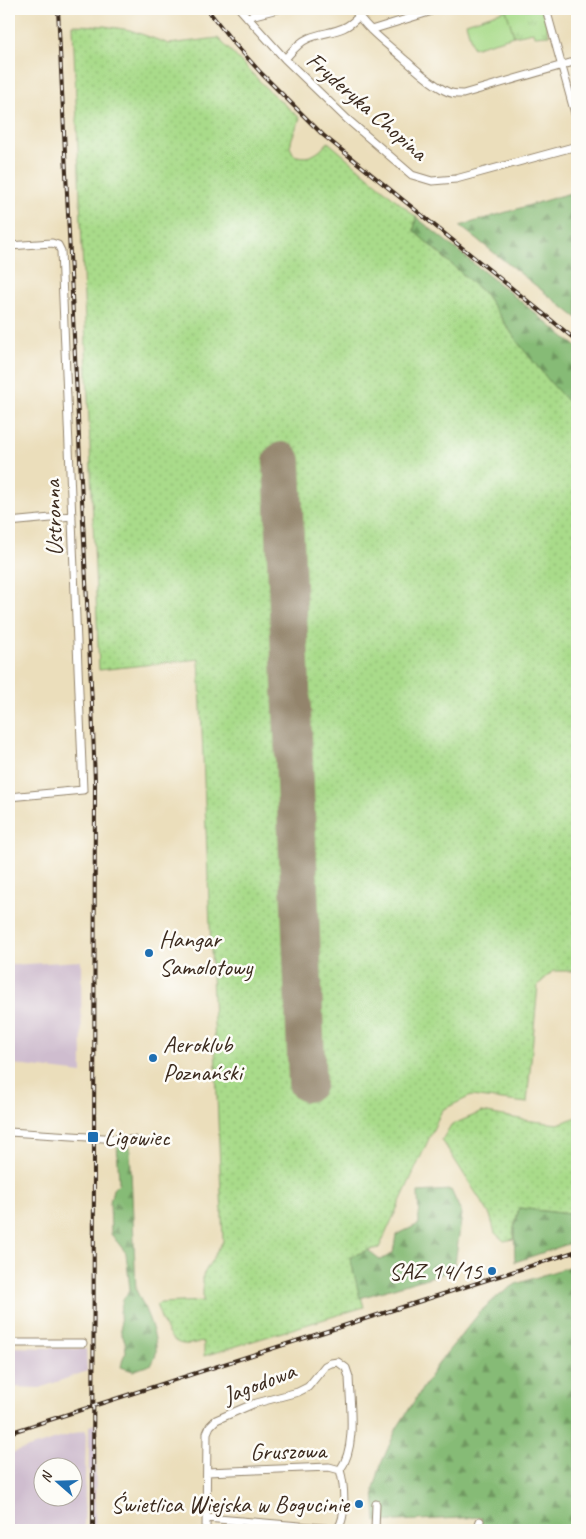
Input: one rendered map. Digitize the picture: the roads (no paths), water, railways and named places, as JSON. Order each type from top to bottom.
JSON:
[{"type":"street","name":"Fryderyka Chopina","points":[[240,9],[285,59],[347,119],[412,174],[420,178],[432,181],[456,180],[577,146]]},
{"type":"street","points":[[247,17],[278,9]]},
{"type":"street","points":[[354,9],[371,30],[428,79],[445,91],[455,94],[463,94],[577,61]]},
{"type":"street","points":[[546,9],[577,121]]},
{"type":"street","points":[[371,30],[429,12]]},
{"type":"street","points":[[285,59],[302,42],[309,38],[346,28],[359,16]]},
{"type":"street","name":"Ustronna","points":[[9,246],[52,242],[58,245],[61,251],[83,790],[9,797]]},
{"type":"street","points":[[9,522],[72,516]]},
{"type":"street","points":[[9,1132],[135,1140]]},
{"type":"street","points":[[9,1343],[84,1343]]},
{"type":"street","name":"Jagodowa","points":[[207,1472],[207,1432],[216,1420],[253,1404],[298,1392],[308,1386],[325,1366],[338,1362],[346,1368],[349,1377],[351,1436],[349,1452],[340,1470]]},
{"type":"street","name":"Gruszowa","points":[[206,1518],[334,1529],[338,1528],[342,1520],[344,1489],[340,1470],[329,1467],[207,1472]]},
{"type":"street","points":[[206,1530],[207,1472]]},
{"type":"street","points":[[374,1530],[376,1504]]},
{"type":"street","points":[[477,1530],[480,1521]]},
{"type":"railway","points":[[58,9],[95,781],[93,1530]]},
{"type":"railway","points":[[207,9],[232,41],[262,74],[323,135],[577,341]]},
{"type":"railway","points":[[9,1433],[577,1251]]},
{"type":"place","name":"Hangar Samolotowy","points":[[149,953]]},
{"type":"place","name":"Aeroklub Poznański","points":[[153,1058]]},
{"type":"place","name":"Ligowiec","points":[[93,1137]]},
{"type":"place","name":"SAZ 14/15","points":[[492,1271]]},
{"type":"place","name":"Świetlica Wiejska w Bogucinie","points":[[359,1504]]}]
